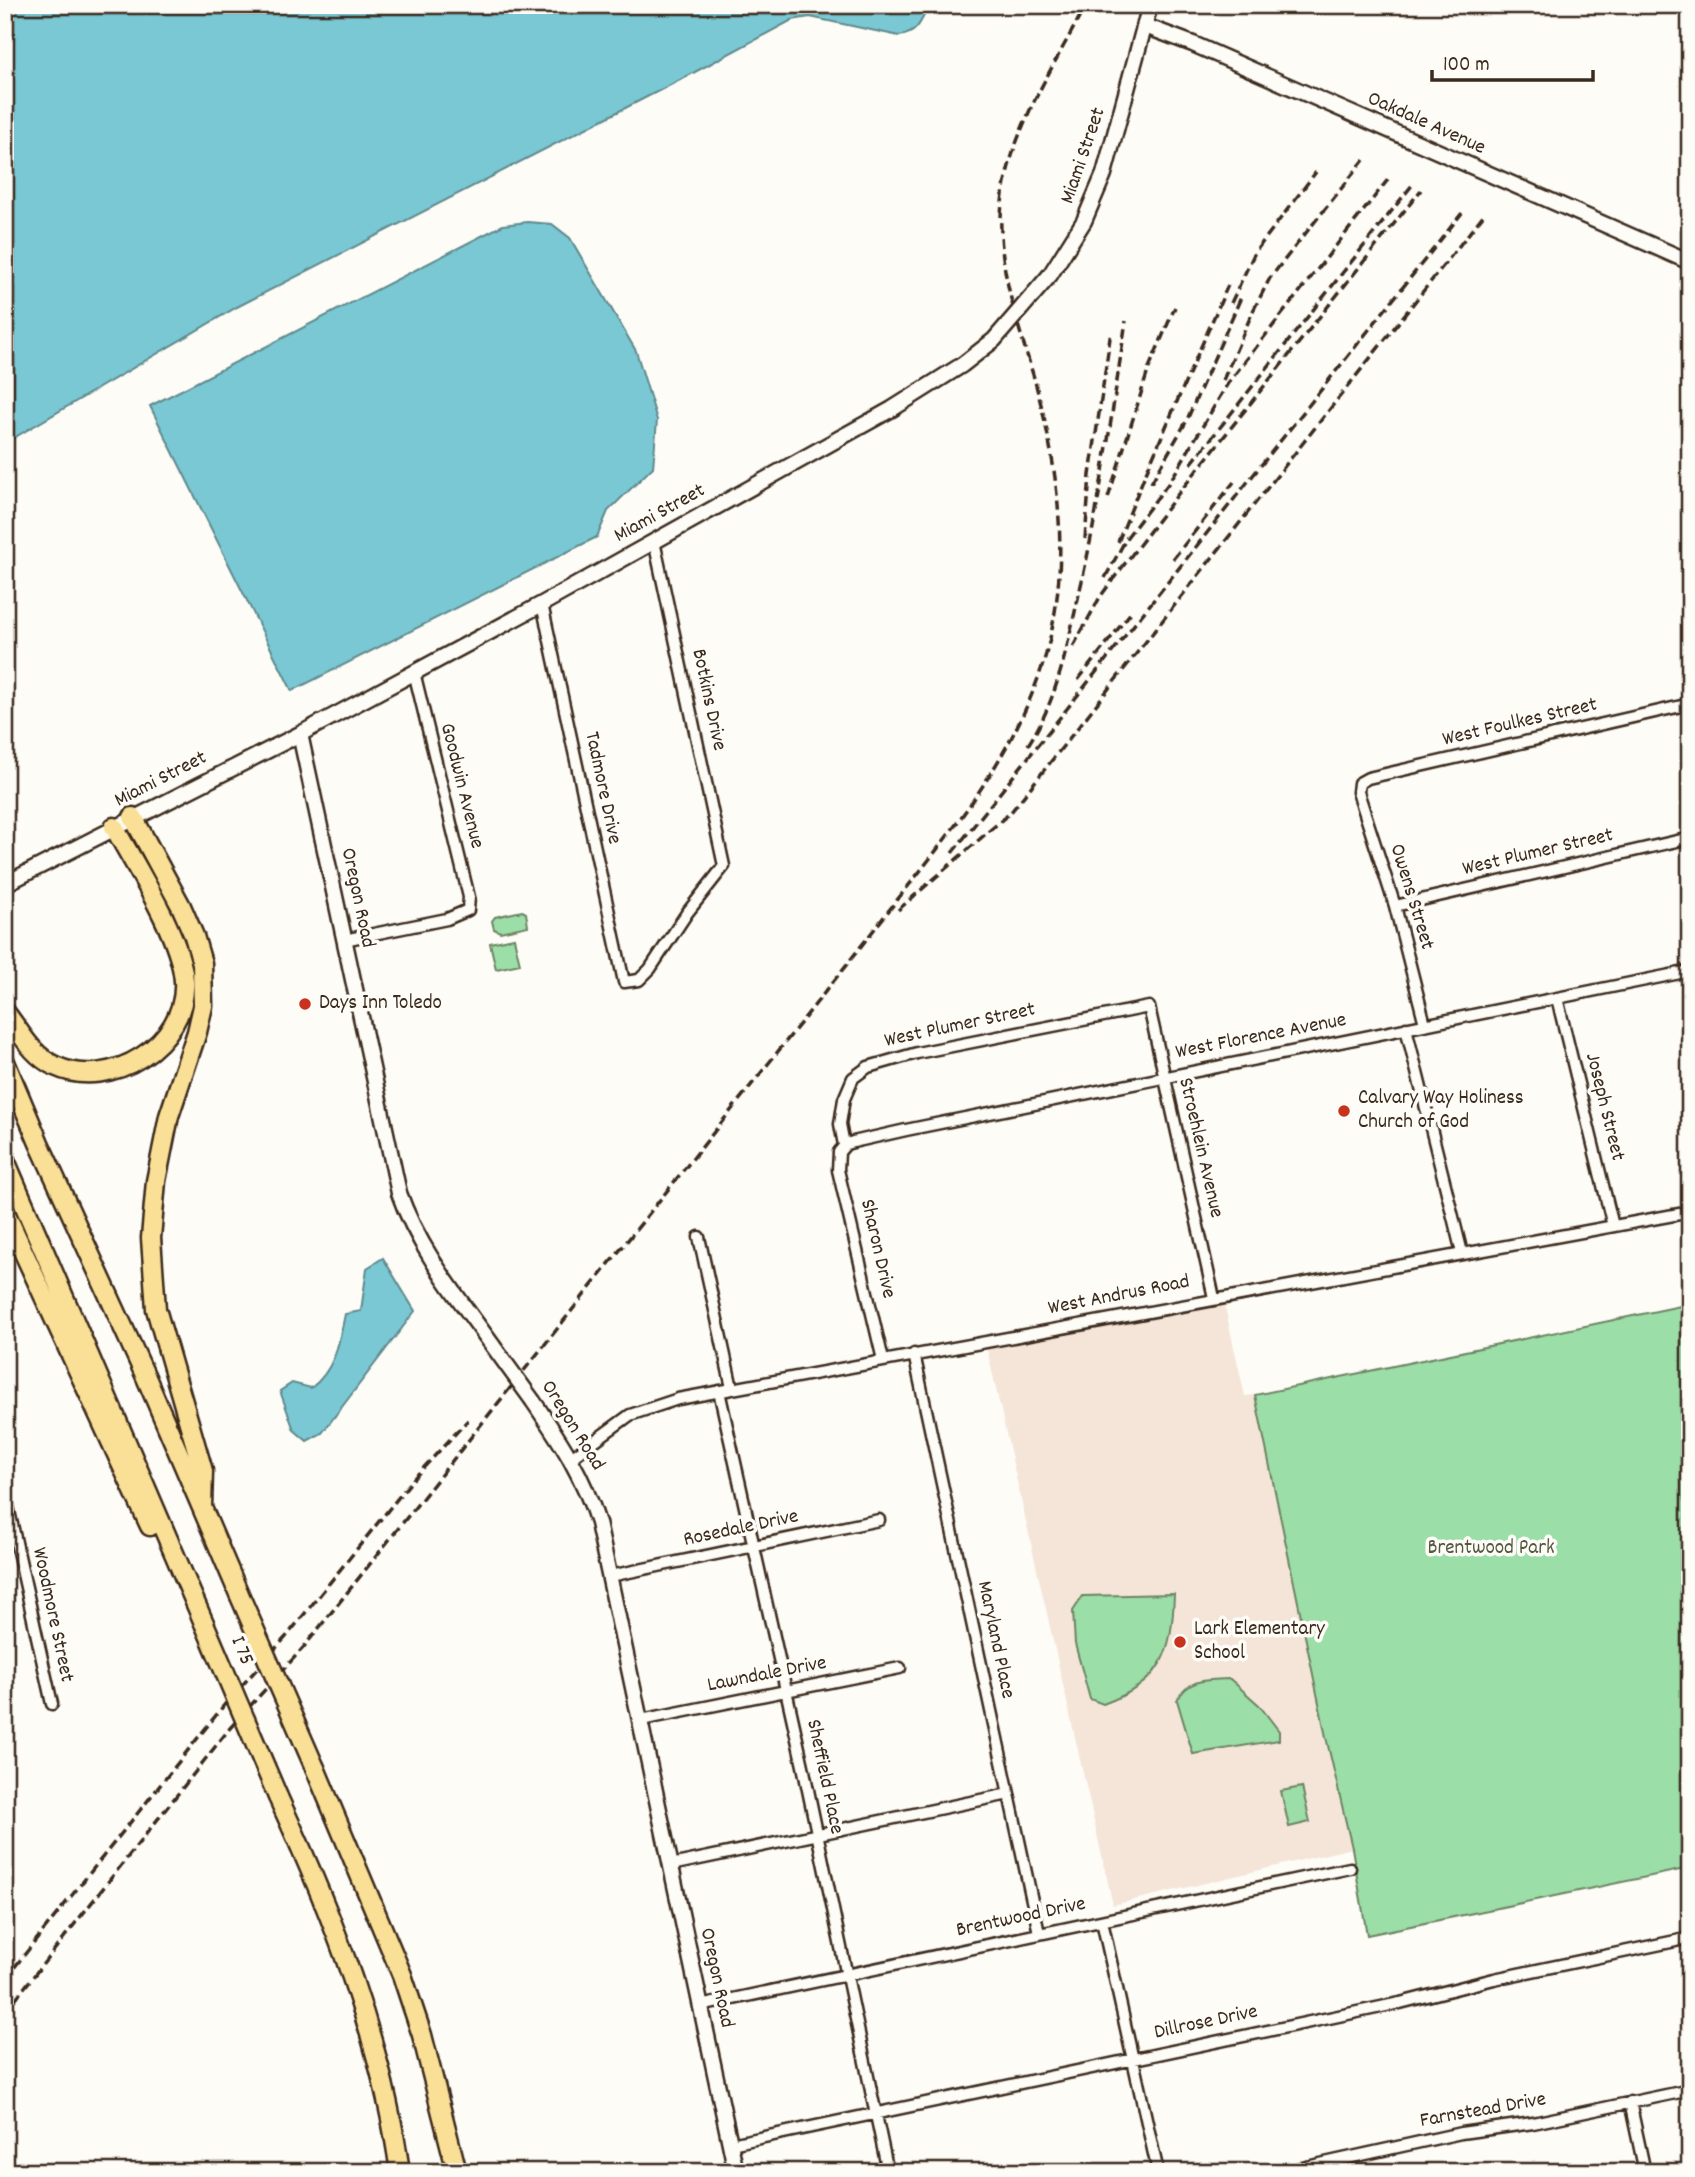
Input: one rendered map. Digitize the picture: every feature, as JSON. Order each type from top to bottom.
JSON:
[{"type":"highway","points":[[133,817],[185,916],[202,963],[203,1006],[169,1116],[156,1181],[151,1238],[156,1309],[203,1471],[202,1508]]},
{"type":"highway","points":[[5,1012],[30,1048],[56,1067],[89,1074],[116,1070],[136,1061],[156,1046],[174,1022],[183,999],[184,982],[180,961],[172,937],[114,827]]},
{"type":"highway","name":"I 75","points":[[5,1062],[145,1375],[402,1975],[422,2035],[457,2172]]},
{"type":"highway","name":"I 75","points":[[5,1160],[327,1913],[363,2011],[381,2074],[400,2172]]},
{"type":"highway","points":[[5,1212],[182,1598],[204,1623]]},
{"type":"street","name":"Miami Street","points":[[5,884],[300,734],[542,604],[892,409],[962,365],[994,340],[1050,275],[1084,221],[1104,174],[1150,5]]},
{"type":"street","name":"Oakdale Avenue","points":[[1145,26],[1193,44],[1690,262]]},
{"type":"street","name":"Botkins Drive","points":[[624,982],[639,979],[650,969],[687,913],[724,866],[654,541]]},
{"type":"street","name":"Tadmore Drive","points":[[542,604],[624,982]]},
{"type":"street","name":"Goodwin Avenue","points":[[344,940],[447,919],[468,910],[469,897],[414,672]]},
{"type":"street","name":"West Foulkes Street","points":[[1359,783],[1368,778],[1690,704]]},
{"type":"street","name":"Oregon Road","points":[[300,734],[393,1170],[403,1204],[428,1254],[571,1458],[591,1500],[610,1576],[736,2172]]},
{"type":"street","name":"Owens Street","points":[[1359,783],[1359,797],[1395,905],[1425,1024]]},
{"type":"street","name":"West Plumer Street","points":[[1395,905],[1690,838]]},
{"type":"street","name":"West Florence Avenue","points":[[843,1146],[906,1130],[1164,1076],[1690,971]]},
{"type":"street","name":"Joseph Street","points":[[1557,998],[1614,1226]]},
{"type":"street","name":"West Plumer Street","points":[[843,1146],[840,1124],[844,1099],[853,1078],[868,1067],[917,1053],[1149,1007]]},
{"type":"street","name":"Stroehlein Avenue","points":[[1149,1007],[1214,1298]]},
{"type":"street","points":[[1406,1028],[1462,1253]]},
{"type":"street","name":"Sharon Drive","points":[[843,1146],[837,1159],[838,1170],[883,1360]]},
{"type":"street","name":"West Andrus Road","points":[[571,1458],[612,1426],[642,1410],[678,1399],[1690,1212]]},
{"type":"street","points":[[699,1237],[732,1388]]},
{"type":"street","name":"Maryland Place","points":[[914,1354],[1039,1933]]},
{"type":"street","name":"Sheffield Place","points":[[719,1391],[888,2172]]},
{"type":"street","name":"Woodmore Street","points":[[5,1493],[52,1704]]},
{"type":"street","name":"Rosedale Drive","points":[[610,1576],[879,1520]]},
{"type":"street","name":"Lawndale Drive","points":[[641,1720],[900,1668]]},
{"type":"street","points":[[671,1865],[1009,1794]]},
{"type":"street","name":"Brentwood Drive","points":[[700,2006],[1350,1868]]},
{"type":"street","points":[[1102,1921],[1158,2172]]},
{"type":"street","name":"Dillrose Drive","points":[[730,2144],[1400,2003],[1494,1979],[1690,1938]]},
{"type":"street","name":"Farnstead Drive","points":[[1284,2172],[1461,2133],[1525,2124],[1690,2090]]},
{"type":"street","points":[[1630,2102],[1645,2172]]},
{"type":"shaded area","name":"Lark Elementary School","points":[[1224,1303],[1245,1396],[1255,1395],[1326,1737],[1352,1848],[1113,1905],[987,1349]]},
{"type":"green space","points":[[522,911],[526,913],[528,926],[500,932],[494,929],[492,921],[495,917]]},
{"type":"green space","points":[[514,938],[520,964],[496,969],[490,943]]},
{"type":"green space","name":"Brentwood Park","points":[[1690,1304],[1690,1868],[1367,1935],[1352,1848],[1326,1737],[1255,1395]]},
{"type":"green space","points":[[1174,1594],[1166,1650],[1151,1676],[1139,1686],[1103,1704],[1090,1699],[1075,1644],[1073,1611],[1083,1596]]},
{"type":"green space","points":[[1230,1679],[1259,1705],[1279,1731],[1279,1740],[1193,1754],[1177,1700],[1193,1684],[1206,1680]]},
{"type":"green space","points":[[1302,1787],[1310,1822],[1289,1827],[1281,1791]]},
{"type":"water","points":[[5,5],[929,5],[915,30],[899,36],[810,17],[792,20],[237,307],[5,443]]},
{"type":"water","points":[[527,222],[552,224],[570,238],[636,351],[657,420],[653,467],[608,511],[597,537],[292,691],[150,406],[503,225]]},
{"type":"water","points":[[383,1258],[415,1311],[322,1433],[307,1441],[294,1430],[280,1391],[292,1383],[311,1388],[326,1373],[335,1355],[345,1314],[361,1311],[367,1268]]},
{"type":"railway","points":[[5,2012],[230,1728],[303,1648],[772,1059],[964,814],[1003,754],[1034,689],[1046,654],[1054,620],[1060,551],[1059,516],[1050,446],[1003,259],[1001,218],[1004,189],[1010,162],[1031,108],[1086,5]]},
{"type":"railway","points":[[1223,380],[1270,278],[1364,160]]},
{"type":"railway","points":[[1231,303],[1255,252],[1316,172]]},
{"type":"railway","points":[[1105,578],[1127,537],[1171,480],[1228,383],[1390,177]]},
{"type":"railway","points":[[1191,464],[1413,184]]},
{"type":"railway","points":[[1073,647],[1100,597],[1114,578],[1421,190]]},
{"type":"railway","points":[[952,853],[1462,213]]},
{"type":"railway","points":[[898,910],[1011,812],[1485,213]]},
{"type":"railway","points":[[1118,542],[1228,285]]},
{"type":"railway","points":[[1151,483],[1186,422],[1242,295]]},
{"type":"railway","points":[[1108,498],[1149,368],[1175,307]]},
{"type":"railway","points":[[1028,745],[1054,691],[1070,633],[1099,492],[1126,321]]},
{"type":"railway","points":[[1085,539],[1090,475],[1111,331]]},
{"type":"railway","points":[[1173,559],[1234,482]]},
{"type":"railway","points":[[1078,680],[1132,611]]},
{"type":"railway","points":[[5,1979],[225,1704],[286,1637],[414,1478],[468,1420]]},
{"type":"place","name":"Days Inn Toledo","points":[[305,1004]]},
{"type":"place","name":"Calvary Way Holiness Church of God","points":[[1344,1111]]},
{"type":"place","name":"Lark Elementary School","points":[[1180,1642]]}]
